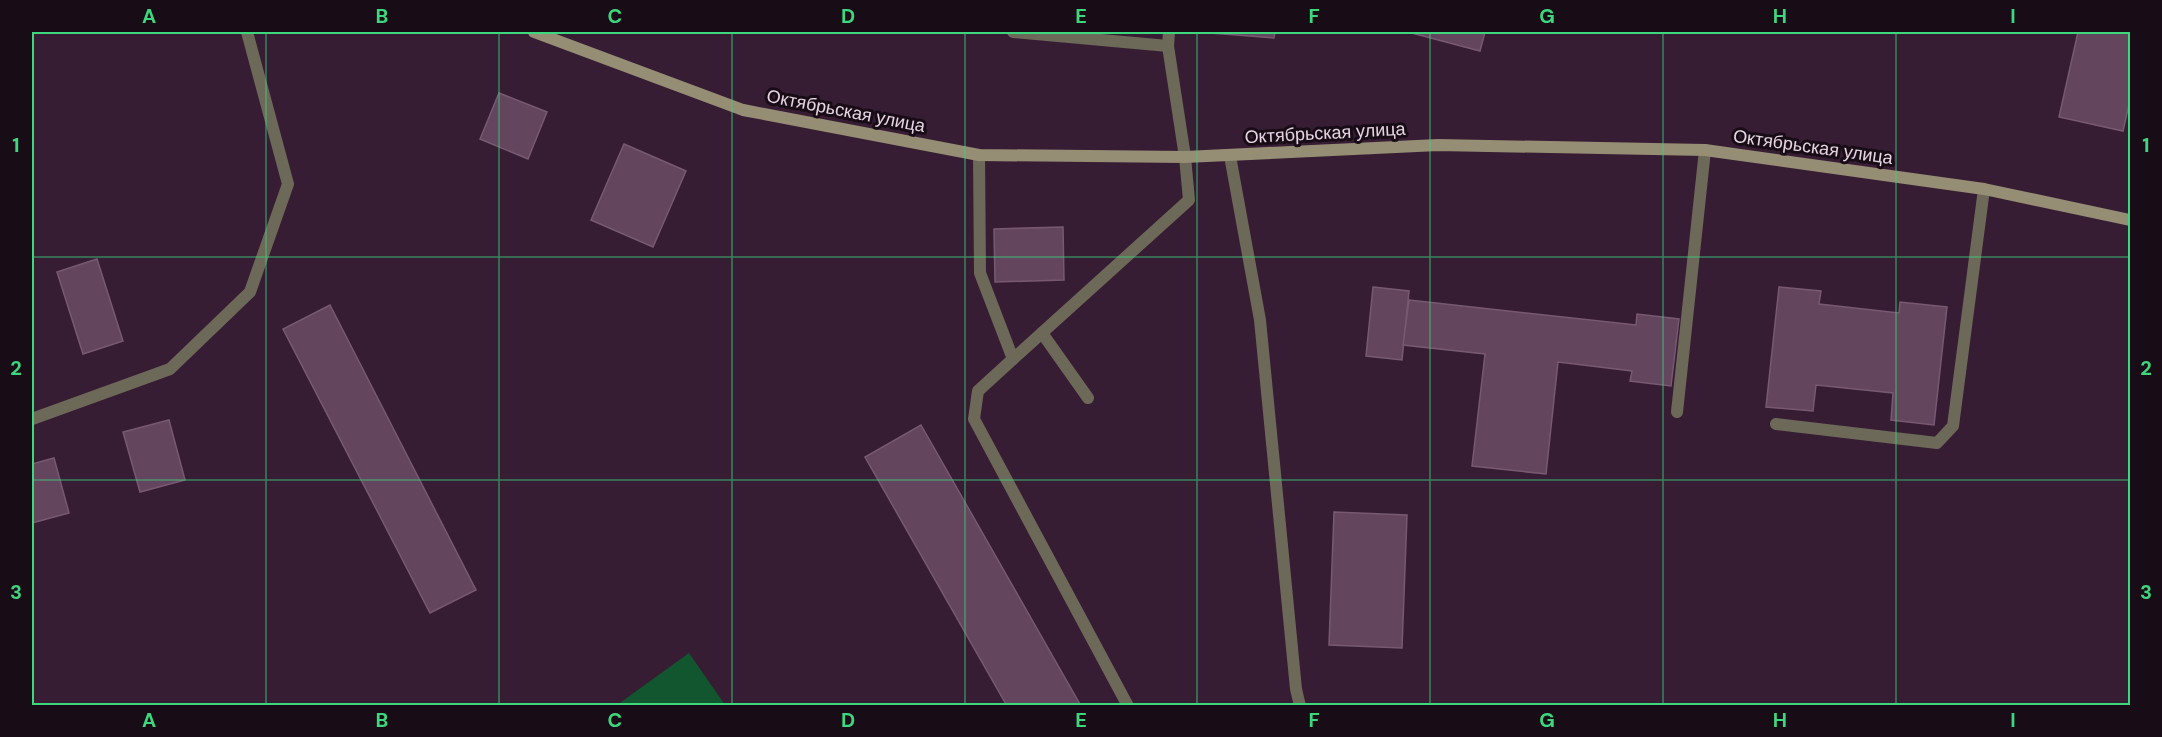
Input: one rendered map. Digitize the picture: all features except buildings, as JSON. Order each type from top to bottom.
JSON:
[{"type":"street","points":[[32,419],[170,369],[250,292],[288,184],[247,32]]},
{"type":"street","name":"Октябрьская улица","points":[[534,32],[742,110],[979,155],[1185,157],[1438,146],[1705,150],[1984,189],[2130,220]]},
{"type":"street","points":[[1013,32],[1168,46]]},
{"type":"street","points":[[1128,705],[974,419],[978,391],[1189,200],[1185,157],[1168,46],[1169,32]]},
{"type":"street","points":[[1677,412],[1705,150]]},
{"type":"street","points":[[979,155],[980,273],[1013,360]]},
{"type":"street","points":[[1230,156],[1260,320],[1296,689],[1300,705]]},
{"type":"street","points":[[1776,424],[1937,443],[1953,426],[1984,189]]},
{"type":"street","points":[[1042,333],[1088,398]]},
{"type":"green space","points":[[689,653],[725,705],[617,705]]}]
